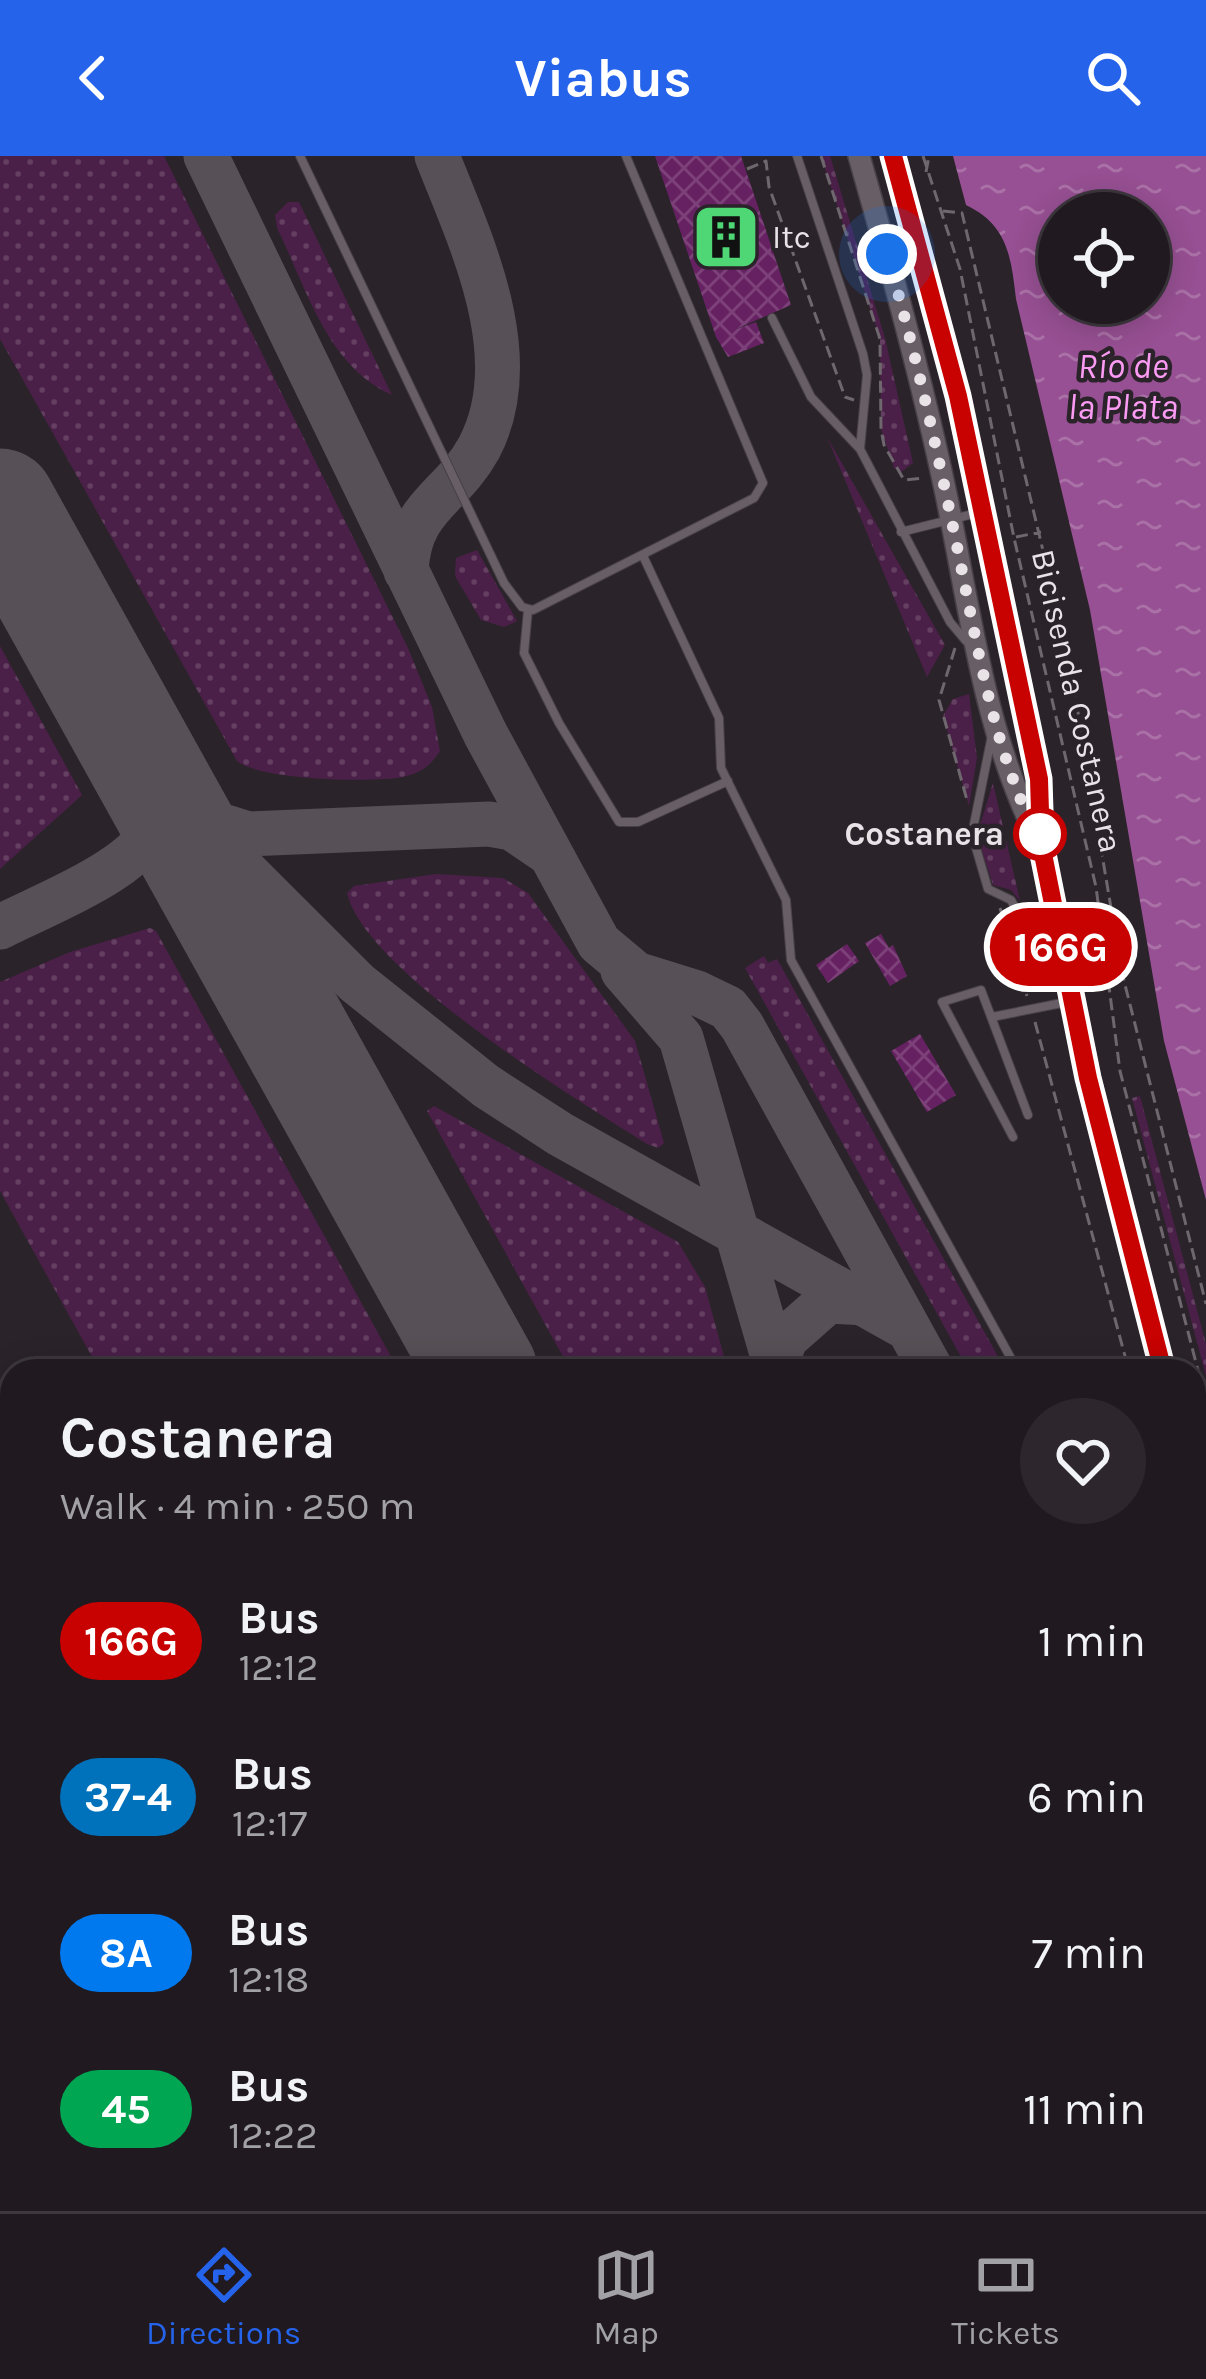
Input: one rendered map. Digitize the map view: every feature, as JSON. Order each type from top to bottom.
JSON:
[{"type":"main road","points":[[859,156],[904,314],[995,721],[1014,792],[1041,844]]},
{"type":"main road","points":[[892,156],[943,336],[1039,779],[1041,844],[1072,1001],[1160,1359]]},
{"type":"lane","points":[[300,156],[504,583],[528,610],[524,653],[578,757],[619,822],[638,822],[728,781]]},
{"type":"lane","points":[[528,610],[644,558],[754,498],[763,475],[626,156]]},
{"type":"lane","points":[[797,156],[862,354],[866,405],[860,449]]},
{"type":"lane","points":[[772,318],[811,397],[860,449],[950,622],[979,656]]},
{"type":"lane","points":[[901,532],[982,512]]},
{"type":"lane","points":[[644,558],[719,718],[721,768],[786,900],[791,960],[1011,1359]]},
{"type":"lane","points":[[995,721],[974,825],[986,883],[1011,901],[1036,947],[1066,969]]},
{"type":"lane","points":[[1013,1137],[942,1002],[981,990],[1028,1114]]},
{"type":"lane","points":[[992,1016],[1072,1001]]},
{"type":"path","name":"Bicisenda Costanera","points":[[926,156],[925,174],[960,268],[1014,538],[1096,887],[1120,1071],[1195,1359]]},
{"type":"path","points":[[747,169],[766,161],[769,187],[845,397],[881,407]]},
{"type":"path","points":[[940,211],[962,213],[1042,532],[1070,658],[1122,973],[1206,1304]]},
{"type":"path","points":[[1014,538],[1042,532]]},
{"type":"path","points":[[950,622],[956,653],[939,700],[974,825]]},
{"type":"path","points":[[996,894],[1126,1359]]},
{"type":"shaded area","points":[[0,156],[164,156],[408,648],[432,707],[440,751],[424,768],[403,777],[343,780],[268,772],[237,761],[0,339]]},
{"type":"shaded area","points":[[821,156],[830,156],[885,338],[913,463],[901,472],[894,468],[881,429],[880,339]]},
{"type":"shaded area","points":[[288,202],[299,202],[392,395],[351,365],[321,324],[277,228],[275,215]]},
{"type":"shaded area","points":[[827,437],[945,645],[927,677]]},
{"type":"shaded area","points":[[477,550],[517,621],[504,627],[481,620],[455,576],[456,558]]},
{"type":"shaded area","points":[[0,646],[82,795],[0,869]]},
{"type":"shaded area","points":[[969,694],[977,758],[969,806],[943,716],[953,699]]},
{"type":"shaded area","points":[[993,783],[1020,901],[1011,890],[993,885],[977,835]]},
{"type":"shaded area","points":[[436,874],[503,878],[528,893],[635,1041],[664,1143],[658,1148],[527,1066],[432,995],[362,924],[347,893],[354,886]]},
{"type":"shaded area","points":[[150,928],[156,931],[392,1359],[93,1359],[0,1191],[0,982],[70,952]]},
{"type":"shaded area","points":[[764,956],[768,963],[777,959],[999,1359],[962,1359],[745,968]]},
{"type":"shaded area","points":[[1140,1096],[1206,1344],[1206,1359],[1201,1359],[1132,1098]]},
{"type":"shaded area","points":[[434,1106],[678,1242],[705,1287],[725,1359],[564,1359],[427,1111]]},
{"type":"water","name":"Río de la Plata","points":[[953,156],[1206,156],[1206,1200],[1164,1041],[1090,610],[1009,256],[999,232],[966,205]]},
{"type":"building","name":"Itc","points":[[655,156],[741,156],[791,305],[734,330],[756,322],[764,343],[728,357],[716,337]]},
{"type":"building","points":[[881,934],[889,948],[893,945],[907,976],[890,986],[865,943]]},
{"type":"building","points":[[847,944],[859,961],[828,983],[816,965]]},
{"type":"building","points":[[920,1034],[956,1095],[927,1112],[891,1051]]},
{"type":"taxiway","points":[[206,156],[486,735],[599,943],[636,974],[728,1008],[925,1359]]},
{"type":"taxiway","points":[[406,571],[409,549],[423,517],[479,448],[492,413],[497,376],[489,300],[437,156]]},
{"type":"taxiway","points":[[0,927],[91,882],[135,852],[156,817],[148,771]]},
{"type":"taxiway","points":[[182,808],[357,983],[486,1086],[560,1134],[904,1326]]},
{"type":"taxiway","points":[[197,818],[248,834],[489,824],[512,828],[546,851]]},
{"type":"taxiway","points":[[623,971],[681,1038],[774,1359]]},
{"type":"taxiway","points":[[778,1359],[785,1339],[828,1301],[868,1303]]},
{"type":"runway","points":[[0,504],[475,1359]]},
{"type":"bus line","name":"166G","points":[[893,156],[958,396],[1039,779],[1041,844],[1088,1078],[1160,1359]]},
{"type":"place","name":"Itc","points":[[726,237]]},
{"type":"place","name":"Costanera","points":[[1040,834]]},
{"type":"route","points":[[887,254],[926,401],[995,721],[1014,792],[1041,844],[1040,834]]}]
